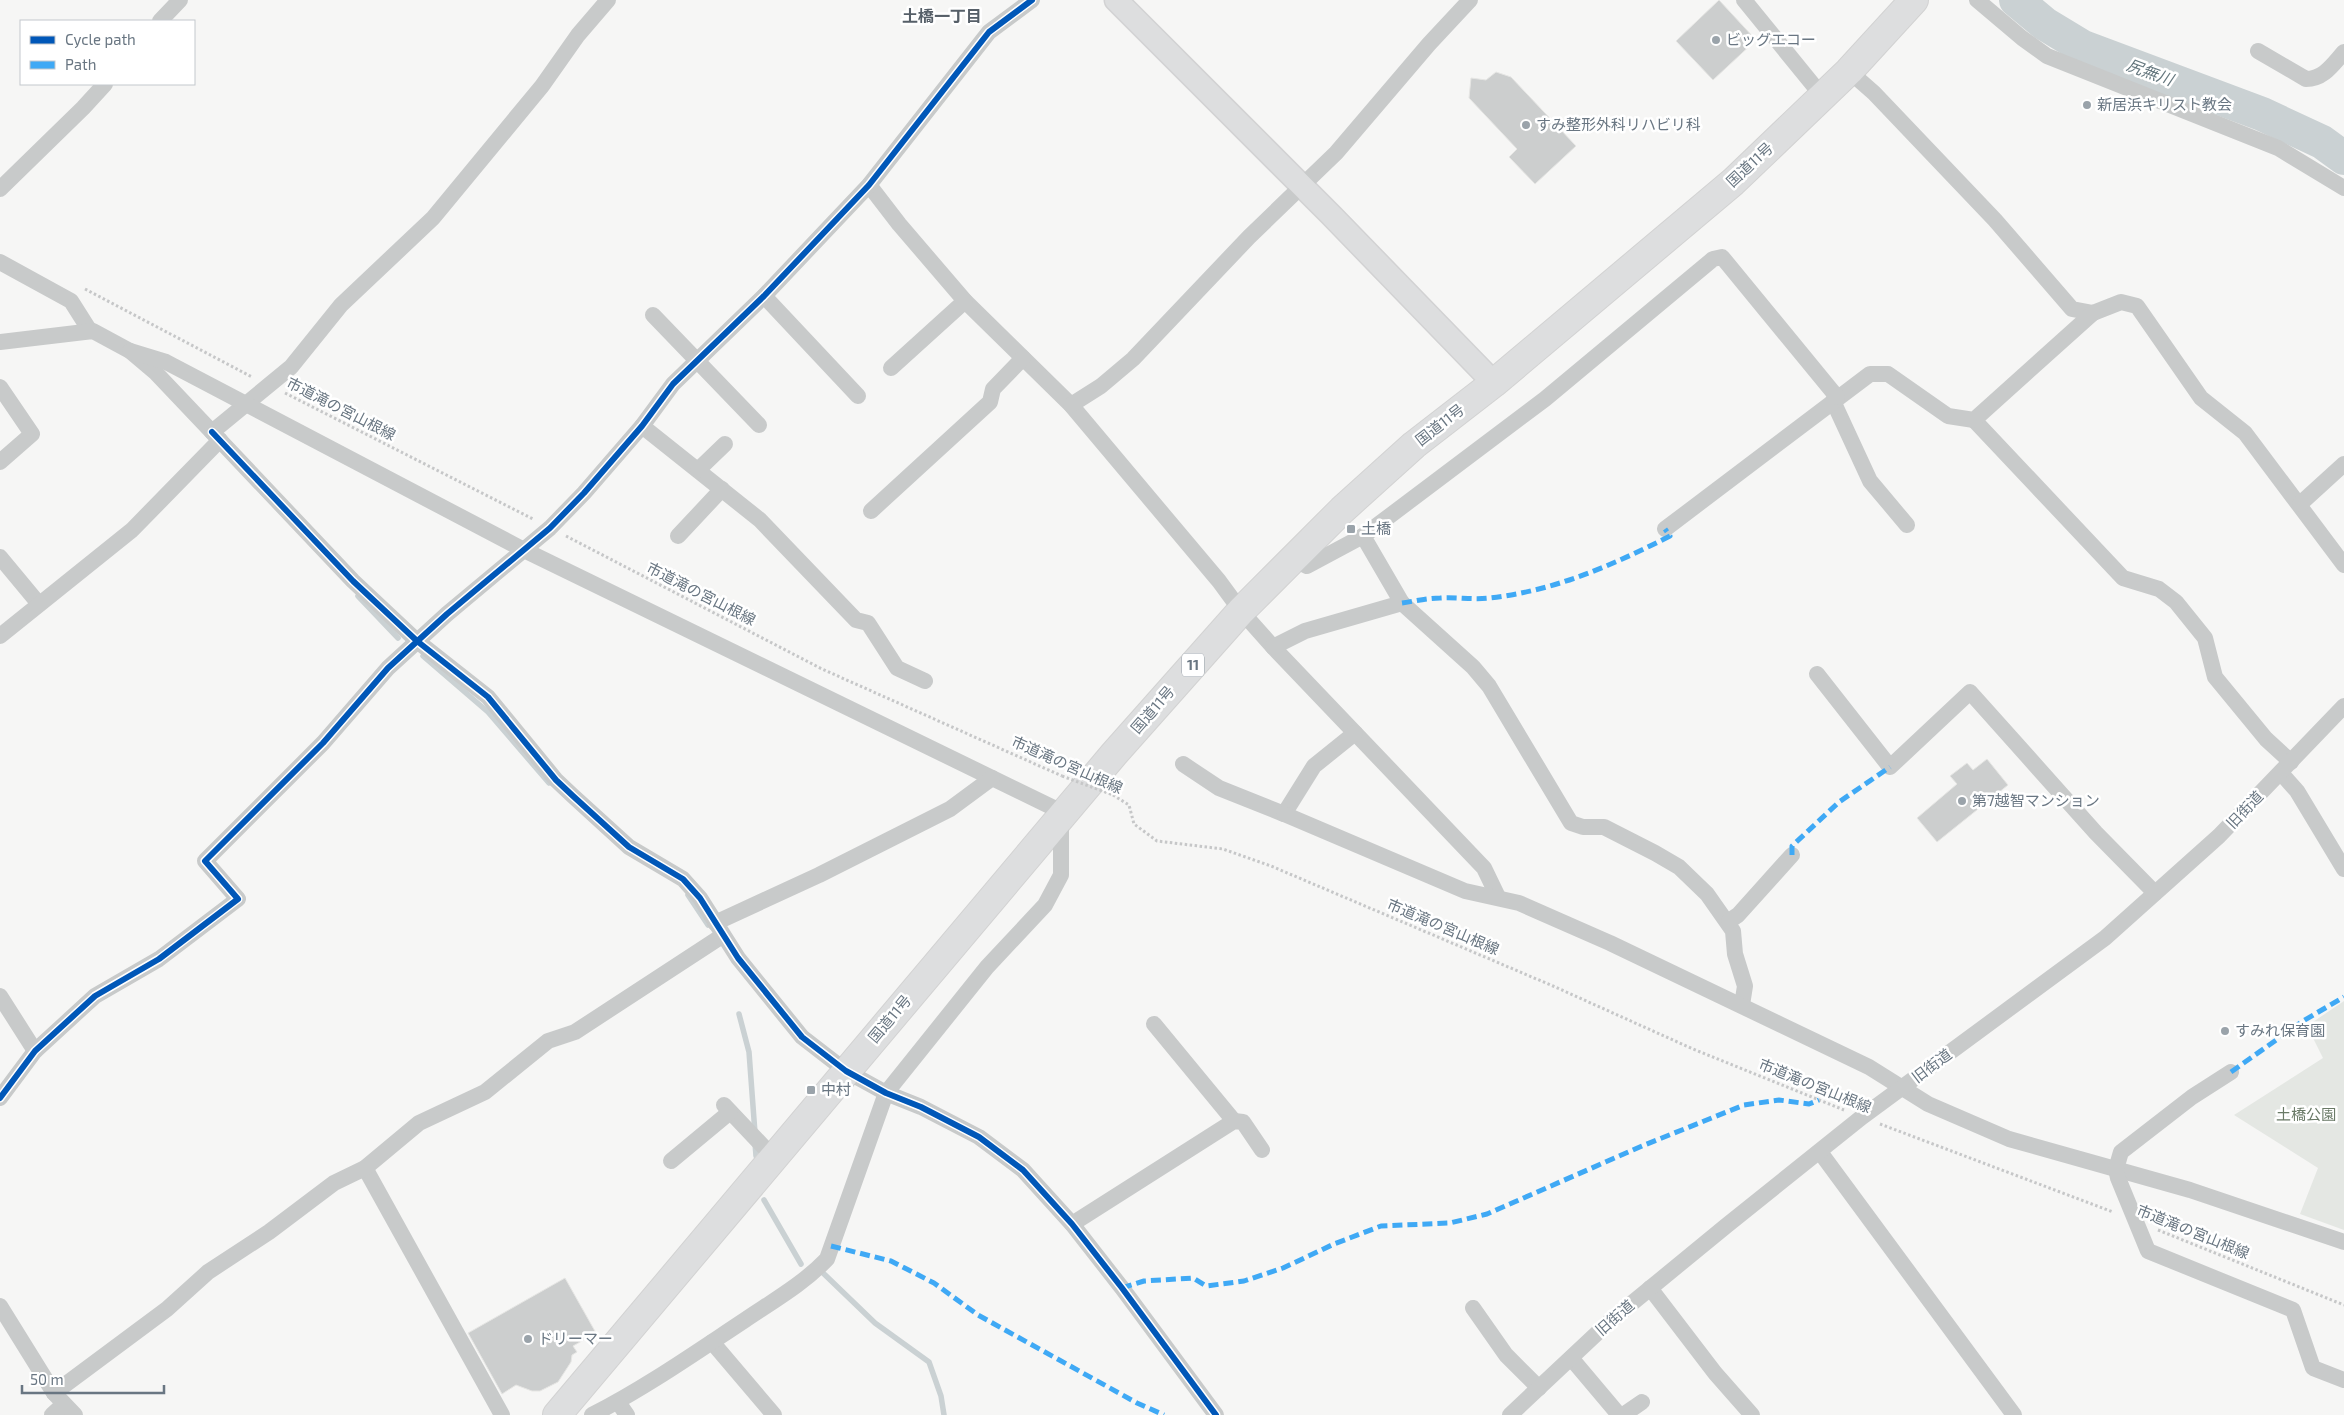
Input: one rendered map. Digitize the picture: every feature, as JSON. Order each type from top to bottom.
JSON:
[{"type":"highway","name":"国道11号","points":[[557,1415],[762,1145],[846,1071],[1063,815],[1240,611],[1414,444],[1494,383],[1733,182],[1849,71],[1914,0]]},
{"type":"street","points":[[161,20],[180,0]]},
{"type":"street","points":[[0,636],[132,530],[244,404],[270,386],[291,367],[340,305],[433,218],[542,86],[578,34],[608,0]]},
{"type":"street","points":[[0,1098],[35,1051],[95,996],[159,958],[238,899],[205,861],[323,743],[388,668],[550,528],[584,493],[642,426],[673,384],[764,296],[869,185],[989,32],[1032,0]]},
{"type":"street","points":[[1116,0],[1302,186],[1494,383]]},
{"type":"street","points":[[1071,406],[1101,386],[1132,359],[1249,237],[1336,153],[1470,0]]},
{"type":"street","points":[[1744,0],[1823,97]]},
{"type":"street","points":[[1977,0],[2046,56],[2278,148],[2344,188]]},
{"type":"street","points":[[2258,51],[2306,79],[2315,79],[2325,73],[2344,52]]},
{"type":"street","points":[[1849,71],[1874,93],[1995,220],[2072,308],[2093,313]]},
{"type":"street","points":[[0,189],[104,85]]},
{"type":"street","points":[[869,185],[964,301],[1071,406],[1219,581],[1240,611],[1484,868],[1498,897]]},
{"type":"street","points":[[1293,559],[1307,566],[1362,536],[1546,398],[1649,311],[1713,260],[1722,257],[1835,399],[1870,482],[1907,525]]},
{"type":"street","points":[[0,262],[67,298],[78,310],[90,331]]},
{"type":"street","points":[[764,296],[858,396]]},
{"type":"street","points":[[891,368],[964,301]]},
{"type":"street","points":[[1974,420],[2093,313],[2121,302],[2137,306],[2201,398],[2245,433],[2342,557]]},
{"type":"street","points":[[653,315],[759,424]]},
{"type":"street","points":[[0,342],[90,331],[130,351],[166,362],[524,550],[992,778],[1063,815],[1061,875],[1045,905],[987,967],[886,1093],[827,1259],[812,1275],[712,1342],[622,1408],[592,1415]]},
{"type":"street","points":[[130,351],[156,374],[353,581],[417,641],[488,697],[556,780],[629,848],[683,879],[700,898],[718,930],[802,1037],[846,1071],[886,1093],[980,1137],[1023,1170],[1072,1224],[1216,1415]]},
{"type":"street","points":[[871,511],[990,402],[993,389],[1023,358]]},
{"type":"street","points":[[1665,530],[1870,374],[1888,374],[1948,416],[1974,420],[2122,578],[2160,589],[2176,602],[2205,638],[2215,677],[2266,739],[2286,767],[2297,791],[2344,868]]},
{"type":"street","points":[[0,387],[32,434],[0,462]]},
{"type":"street","points":[[642,426],[760,520],[856,620],[868,623],[897,668],[925,681]]},
{"type":"street","points":[[698,470],[725,444]]},
{"type":"street","points":[[2300,504],[2344,464]]},
{"type":"street","points":[[678,536],[722,489]]},
{"type":"street","points":[[1362,536],[1402,603],[1473,666],[1488,686],[1571,823],[1583,827],[1604,827],[1679,867],[1707,894],[1728,921],[1733,931],[1735,954],[1745,986],[1742,1005]]},
{"type":"street","points":[[0,558],[39,604]]},
{"type":"street","points":[[1273,647],[1305,631],[1402,603]]},
{"type":"street","points":[[1817,674],[1890,767],[1970,692],[2096,833],[2155,892]]},
{"type":"street","name":"旧街道","points":[[1510,1415],[1650,1288],[1862,1117],[2105,938],[2219,836],[2344,706]]},
{"type":"street","points":[[1284,814],[1314,766],[1355,733]]},
{"type":"street","points":[[1183,764],[1219,788],[1465,891],[1519,902],[1742,1005],[1869,1067],[1904,1087],[1928,1104],[2009,1139],[2190,1190],[2344,1242]]},
{"type":"street","points":[[0,1306],[61,1407],[208,1272],[269,1232],[334,1183],[365,1168],[419,1123],[485,1092],[548,1041],[575,1032],[718,930],[819,875],[950,809],[992,778]]},
{"type":"street","points":[[1728,921],[1738,915],[1792,855]]},
{"type":"street","points":[[0,996],[35,1051]]},
{"type":"street","points":[[1154,1024],[1234,1121]]},
{"type":"street","points":[[2231,1072],[2192,1097],[2121,1152],[2116,1169],[2135,1221],[2148,1251],[2293,1310],[2313,1368],[2344,1380]]},
{"type":"street","points":[[671,1161],[726,1108],[762,1145]]},
{"type":"street","points":[[1072,1224],[1234,1121],[1242,1122],[1262,1150]]},
{"type":"street","points":[[1820,1152],[2014,1415]]},
{"type":"street","points":[[365,1168],[502,1415]]},
{"type":"street","points":[[1650,1288],[1715,1373],[1752,1415]]},
{"type":"street","points":[[1473,1308],[1506,1355],[1539,1388]]},
{"type":"street","points":[[712,1342],[774,1415]]},
{"type":"street","points":[[1571,1358],[1621,1415],[1642,1402]]},
{"type":"green space","name":"土橋公園","points":[[2344,1001],[2344,1230],[2300,1214],[2318,1168],[2234,1115],[2323,1058],[2307,1026]]},
{"type":"building","name":"ビッグエコー","points":[[1719,0],[1756,40],[1713,80],[1676,41]]},
{"type":"building","name":"すみ整形外科リハビリ科","points":[[1496,72],[1511,77],[1576,146],[1535,184],[1509,157],[1517,149],[1469,98],[1471,78],[1486,80]]},
{"type":"building","name":"第7越智マンション","points":[[1987,759],[2008,785],[1937,842],[1917,818],[1957,784],[1950,776],[1967,763],[1973,770]]},
{"type":"building","name":"ドリーマー","points":[[565,1278],[596,1333],[573,1346],[577,1352],[572,1355],[571,1362],[558,1382],[540,1391],[532,1391],[516,1385],[502,1394],[468,1333]]},
{"type":"waterway","name":"尻無川","points":[[2016,0],[2045,24],[2083,47],[2262,114],[2322,142],[2344,158]]},
{"type":"waterway","points":[[358,596],[398,638]]},
{"type":"waterway","points":[[423,656],[488,712],[549,783]]},
{"type":"waterway","points":[[688,895],[708,925]]},
{"type":"waterway","points":[[739,1014],[749,1052],[755,1133]]},
{"type":"waterway","points":[[755,1143],[756,1156]]},
{"type":"waterway","points":[[764,1200],[801,1264]]},
{"type":"waterway","points":[[822,1272],[875,1323],[929,1362],[941,1396],[944,1415]]},
{"type":"marked path","points":[[1402,603],[1435,598],[1478,599],[1514,595],[1560,583],[1605,567],[1649,547],[1670,536],[1665,529]]},
{"type":"marked path","points":[[1792,855],[1792,846],[1839,802],[1890,767]]},
{"type":"marked path","points":[[2231,1072],[2303,1021],[2344,997]]},
{"type":"marked path","points":[[1122,1288],[1144,1281],[1193,1278],[1206,1286],[1244,1281],[1283,1268],[1334,1244],[1381,1226],[1450,1223],[1487,1214],[1642,1146],[1744,1105],[1779,1100],[1809,1104],[1819,1100]]},
{"type":"marked path","points":[[831,1246],[891,1261],[934,1283],[978,1315],[1137,1403],[1164,1415]]},
{"type":"cycle path","points":[[0,1098],[35,1051],[95,996],[159,959],[238,899],[205,861],[323,743],[388,668],[447,614],[550,528],[584,493],[642,426],[673,384],[764,296],[869,185],[989,32],[1032,0]]},
{"type":"cycle path","points":[[212,432],[353,581],[417,641],[488,697],[556,780],[629,847],[683,879],[700,898],[738,958],[802,1037],[846,1071],[886,1093],[921,1107],[979,1137],[1023,1170],[1072,1224],[1216,1415]]},
{"type":"place","name":"ビッグエコー","points":[[1716,40]]},
{"type":"place","name":"新居浜キリスト教会","points":[[2087,105]]},
{"type":"place","name":"すみ整形外科リハビリ科","points":[[1526,125]]},
{"type":"place","name":"土橋","points":[[1351,529]]},
{"type":"place","name":"第7越智マンション","points":[[1962,801]]},
{"type":"place","name":"すみれ保育園","points":[[2225,1031]]},
{"type":"place","name":"中村","points":[[811,1090]]},
{"type":"place","name":"ドリーマー","points":[[528,1339]]},
{"type":"district","name":"土橋一丁目","points":[[942,16]]}]
